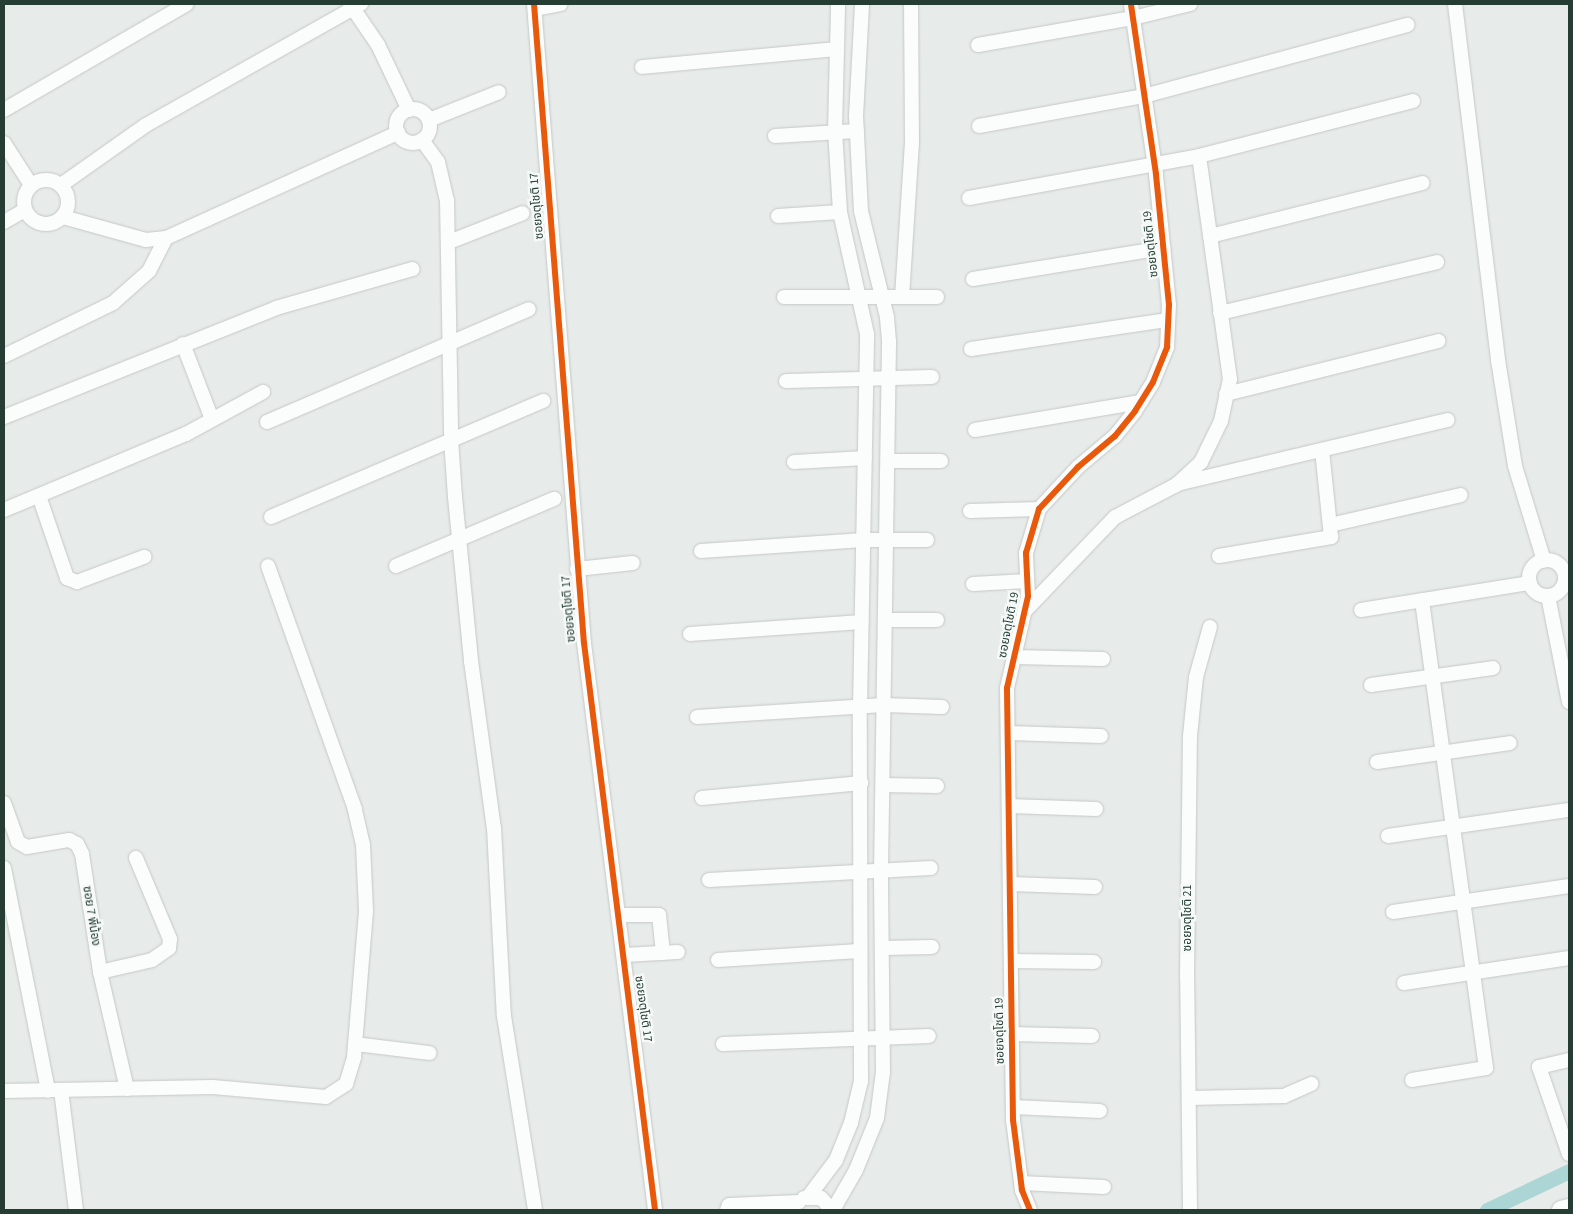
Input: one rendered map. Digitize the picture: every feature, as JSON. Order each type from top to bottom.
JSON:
[{"type":"street","points":[[4,110],[187,4]]},
{"type":"street","points":[[535,6],[561,4]]},
{"type":"street","points":[[801,1203],[836,1160],[851,1123],[861,1081],[858,951],[861,871],[860,706],[865,458],[864,376],[867,334],[840,212],[835,131],[835,49],[838,4]]},
{"type":"street","points":[[727,1210],[729,1205],[801,1203],[821,1198],[833,1210],[856,1170],[878,1118],[883,1072],[881,870],[887,620],[888,333],[862,211],[857,130],[862,4]]},
{"type":"street","points":[[902,297],[912,143],[911,4]]},
{"type":"street","name":"ซอยจตุโชติ 19","points":[[1030,1210],[1021,1183],[1013,1107],[1007,688],[1024,612],[1027,581],[1026,552],[1039,509],[1078,467],[1115,436],[1141,402],[1153,382],[1167,347],[1168,320],[1163,248],[1154,166],[1131,4]]},
{"type":"street","points":[[978,45],[1133,18],[1190,4]]},
{"type":"street","points":[[1455,4],[1498,360],[1515,466],[1544,561]]},
{"type":"street","points":[[61,186],[146,126],[355,5],[378,45],[409,110]]},
{"type":"street","name":"ซอยจตุโชติ 17","points":[[535,6],[577,570],[656,1210]]},
{"type":"street","points":[[979,126],[1144,96],[1408,25]]},
{"type":"street","points":[[642,68],[835,49]]},
{"type":"street","points":[[429,120],[499,92]]},
{"type":"street","points":[[970,198],[1154,166],[1413,101]]},
{"type":"street","points":[[409,110],[421,111],[429,120],[429,131],[422,140],[406,141],[398,133],[397,122],[409,110]]},
{"type":"street","points":[[775,136],[857,130]]},
{"type":"street","points":[[63,217],[146,240],[166,238],[398,133]]},
{"type":"street","points":[[422,140],[438,162],[444,180],[449,242],[451,439],[471,661],[494,828],[504,1016],[534,1210]]},
{"type":"street","points":[[4,143],[31,185]]},
{"type":"street","points":[[1176,485],[1201,462],[1221,422],[1230,379],[1198,156]]},
{"type":"street","points":[[43,180],[61,186],[68,197],[63,217],[57,222],[42,224],[29,217],[25,210],[24,197],[31,185],[43,180]]},
{"type":"street","points":[[1210,236],[1423,183]]},
{"type":"street","points":[[4,222],[25,210]]},
{"type":"street","points":[[778,216],[840,212]]},
{"type":"street","points":[[449,242],[523,213]]},
{"type":"street","points":[[4,356],[113,302],[148,271],[166,238]]},
{"type":"street","points":[[973,279],[1163,248]]},
{"type":"street","points":[[1220,313],[1437,262]]},
{"type":"street","points":[[4,417],[276,308],[413,269]]},
{"type":"street","points":[[784,297],[881,295],[937,297]]},
{"type":"street","points":[[267,422],[529,309]]},
{"type":"street","points":[[971,349],[1168,320]]},
{"type":"street","points":[[1226,394],[1438,341]]},
{"type":"street","points":[[183,344],[212,419]]},
{"type":"street","points":[[786,381],[864,376],[932,377]]},
{"type":"street","points":[[4,510],[186,434],[263,392]]},
{"type":"street","points":[[271,517],[543,401]]},
{"type":"street","points":[[975,430],[1141,402]]},
{"type":"street","points":[[1024,612],[1115,517],[1176,485],[1448,420]]},
{"type":"street","points":[[1219,556],[1331,537],[1322,450]]},
{"type":"street","points":[[794,462],[865,458]]},
{"type":"street","points":[[888,461],[940,461]]},
{"type":"street","points":[[1330,525],[1461,495]]},
{"type":"street","points":[[39,496],[67,578],[77,582],[144,556]]},
{"type":"street","points":[[396,566],[554,500]]},
{"type":"street","points":[[970,511],[1039,509]]},
{"type":"street","points":[[701,551],[864,540],[927,540]]},
{"type":"street","points":[[1544,561],[1560,565],[1565,576],[1559,592],[1548,596],[1537,592],[1530,583],[1534,566],[1544,561]]},
{"type":"street","points":[[577,570],[633,563]]},
{"type":"street","points":[[4,1091],[213,1087],[326,1096],[346,1084],[355,1044],[366,911],[363,845],[355,809],[268,566]]},
{"type":"street","points":[[973,584],[1027,581]]},
{"type":"street","points":[[1361,610],[1530,583]]},
{"type":"street","points":[[1548,596],[1565,657],[1569,702]]},
{"type":"street","points":[[1412,1080],[1486,1068],[1422,600]]},
{"type":"street","points":[[887,620],[937,620]]},
{"type":"street","points":[[690,634],[862,622]]},
{"type":"street","name":"ซอยจตุโชติ 21","points":[[1190,1210],[1187,978],[1190,736],[1196,677],[1210,627]]},
{"type":"street","points":[[1014,657],[1102,659]]},
{"type":"street","points":[[1372,684],[1493,668]]},
{"type":"street","points":[[698,717],[884,704],[942,707]]},
{"type":"street","points":[[1008,733],[1101,736]]},
{"type":"street","points":[[1378,762],[1510,743]]},
{"type":"street","points":[[702,798],[861,783]]},
{"type":"street","points":[[883,785],[937,786]]},
{"type":"street","name":"ซอย 7 พี่น้อง","points":[[4,803],[18,842],[27,847],[69,840],[77,844],[82,854],[100,972],[127,1089]]},
{"type":"street","points":[[1009,806],[1096,808]]},
{"type":"street","points":[[1388,836],[1569,810]]},
{"type":"street","points":[[100,972],[152,960],[169,948],[170,940],[136,858]]},
{"type":"street","points":[[4,868],[54,1090],[76,1210]]},
{"type":"street","points":[[709,880],[931,868]]},
{"type":"street","points":[[1010,884],[1095,887]]},
{"type":"street","points":[[1393,912],[1569,886]]},
{"type":"street","points":[[620,915],[659,915],[663,953]]},
{"type":"street","points":[[882,948],[932,947]]},
{"type":"street","points":[[718,960],[858,951]]},
{"type":"street","points":[[624,955],[678,952]]},
{"type":"street","points":[[1404,983],[1569,958]]},
{"type":"street","points":[[1011,960],[1094,962]]},
{"type":"street","points":[[1011,1034],[1092,1036]]},
{"type":"street","points":[[723,1044],[860,1037],[883,1039],[929,1036]]},
{"type":"street","points":[[355,1044],[429,1053]]},
{"type":"street","points":[[1566,1147],[1539,1067],[1569,1060]]},
{"type":"street","points":[[1190,1098],[1284,1096],[1302,1091],[1311,1084]]},
{"type":"street","points":[[1013,1107],[1100,1111]]},
{"type":"street","points":[[1021,1183],[1104,1187]]},
{"type":"street","points":[[1561,1210],[1569,1208]]},
{"type":"waterway","points":[[1487,1210],[1569,1171]]},
{"type":"cycle path","points":[[534,4],[584,643],[655,1210]]},
{"type":"cycle path","points":[[1030,1210],[1022,1190],[1013,1120],[1007,688],[1028,596],[1026,553],[1039,509],[1078,467],[1115,436],[1135,411],[1153,382],[1167,347],[1169,305],[1156,174],[1131,4]]}]
